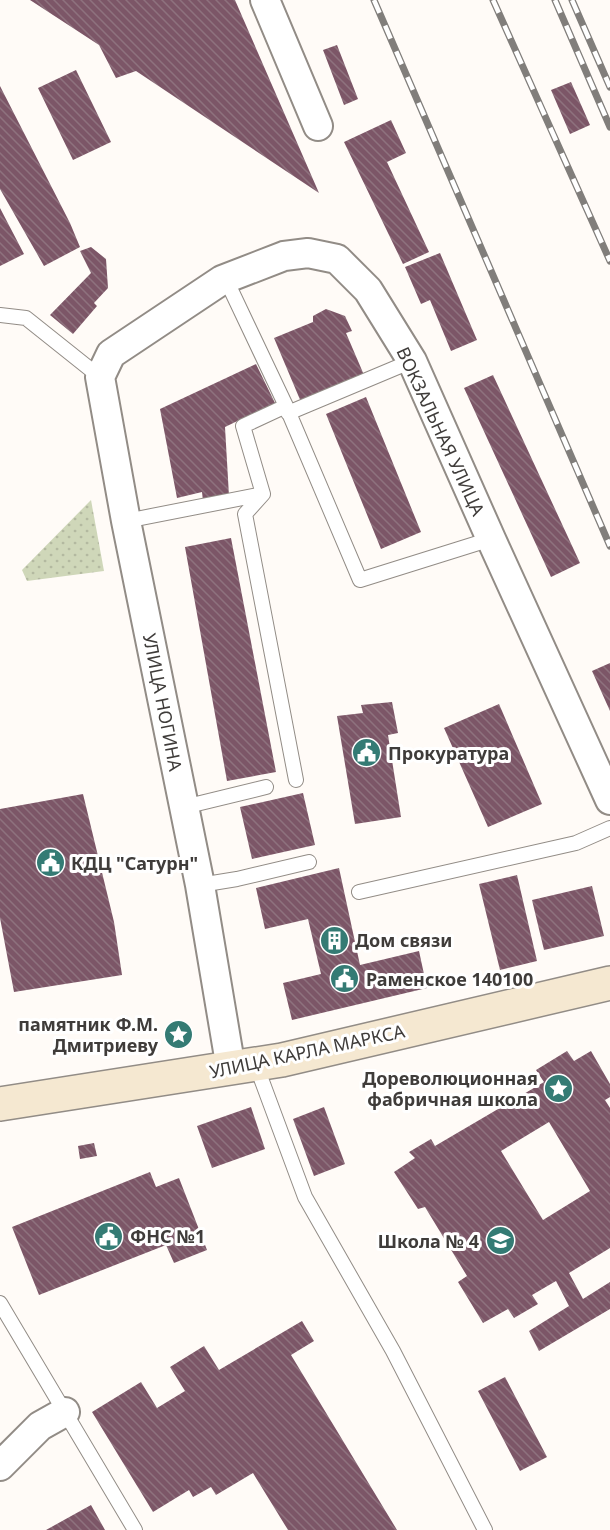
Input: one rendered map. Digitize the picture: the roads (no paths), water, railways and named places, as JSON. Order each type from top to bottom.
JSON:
[{"type":"main road","name":"УЛИЦА КАРЛА МАРКСА","points":[[0,1104],[243,1067],[323,1051],[610,983]]},
{"type":"street","points":[[265,0],[318,126]]},
{"type":"street","name":"ВОКЗАЛЬНАЯ УЛИЦА","points":[[100,377],[111,354],[222,280],[284,256],[308,253],[337,259],[369,290],[412,360],[490,538],[610,800]]},
{"type":"street","name":"УЛИЦА НОГИНА","points":[[100,377],[126,521],[200,885],[243,1067]]},
{"type":"street","points":[[0,1466],[40,1426],[65,1412]]},
{"type":"lane","points":[[222,280],[231,290],[287,410],[360,580],[490,538]]},
{"type":"lane","points":[[0,315],[26,318],[100,377]]},
{"type":"lane","points":[[263,494],[243,426],[412,360]]},
{"type":"lane","points":[[126,521],[263,494]]},
{"type":"lane","points":[[263,494],[245,514],[296,780]]},
{"type":"lane","points":[[184,807],[266,787]]},
{"type":"lane","points":[[358,892],[576,843],[610,828]]},
{"type":"lane","points":[[200,885],[309,862]]},
{"type":"lane","points":[[243,1067],[305,1197],[393,1351],[485,1530]]},
{"type":"lane","points":[[0,1303],[135,1530]]},
{"type":"railway","points":[[374,0],[610,546]]},
{"type":"railway","points":[[493,0],[610,261]]},
{"type":"railway","points":[[555,0],[610,127]]},
{"type":"railway","points":[[572,0],[610,87]]},
{"type":"place","name":"Прокуратура","points":[[367,753]]},
{"type":"place","name":"КДЦ \"Сатурн\"","points":[[50,863]]},
{"type":"place","name":"Дом связи","points":[[334,940]]},
{"type":"place","name":"Раменское 140100","points":[[345,979]]},
{"type":"place","name":"памятник Ф.М. Дмитриеву","points":[[179,1034]]},
{"type":"place","name":"Дореволюционная фабричная школа","points":[[559,1088]]},
{"type":"place","name":"ФНС №1","points":[[109,1236]]},
{"type":"place","name":"Школа № 4","points":[[500,1241]]}]
